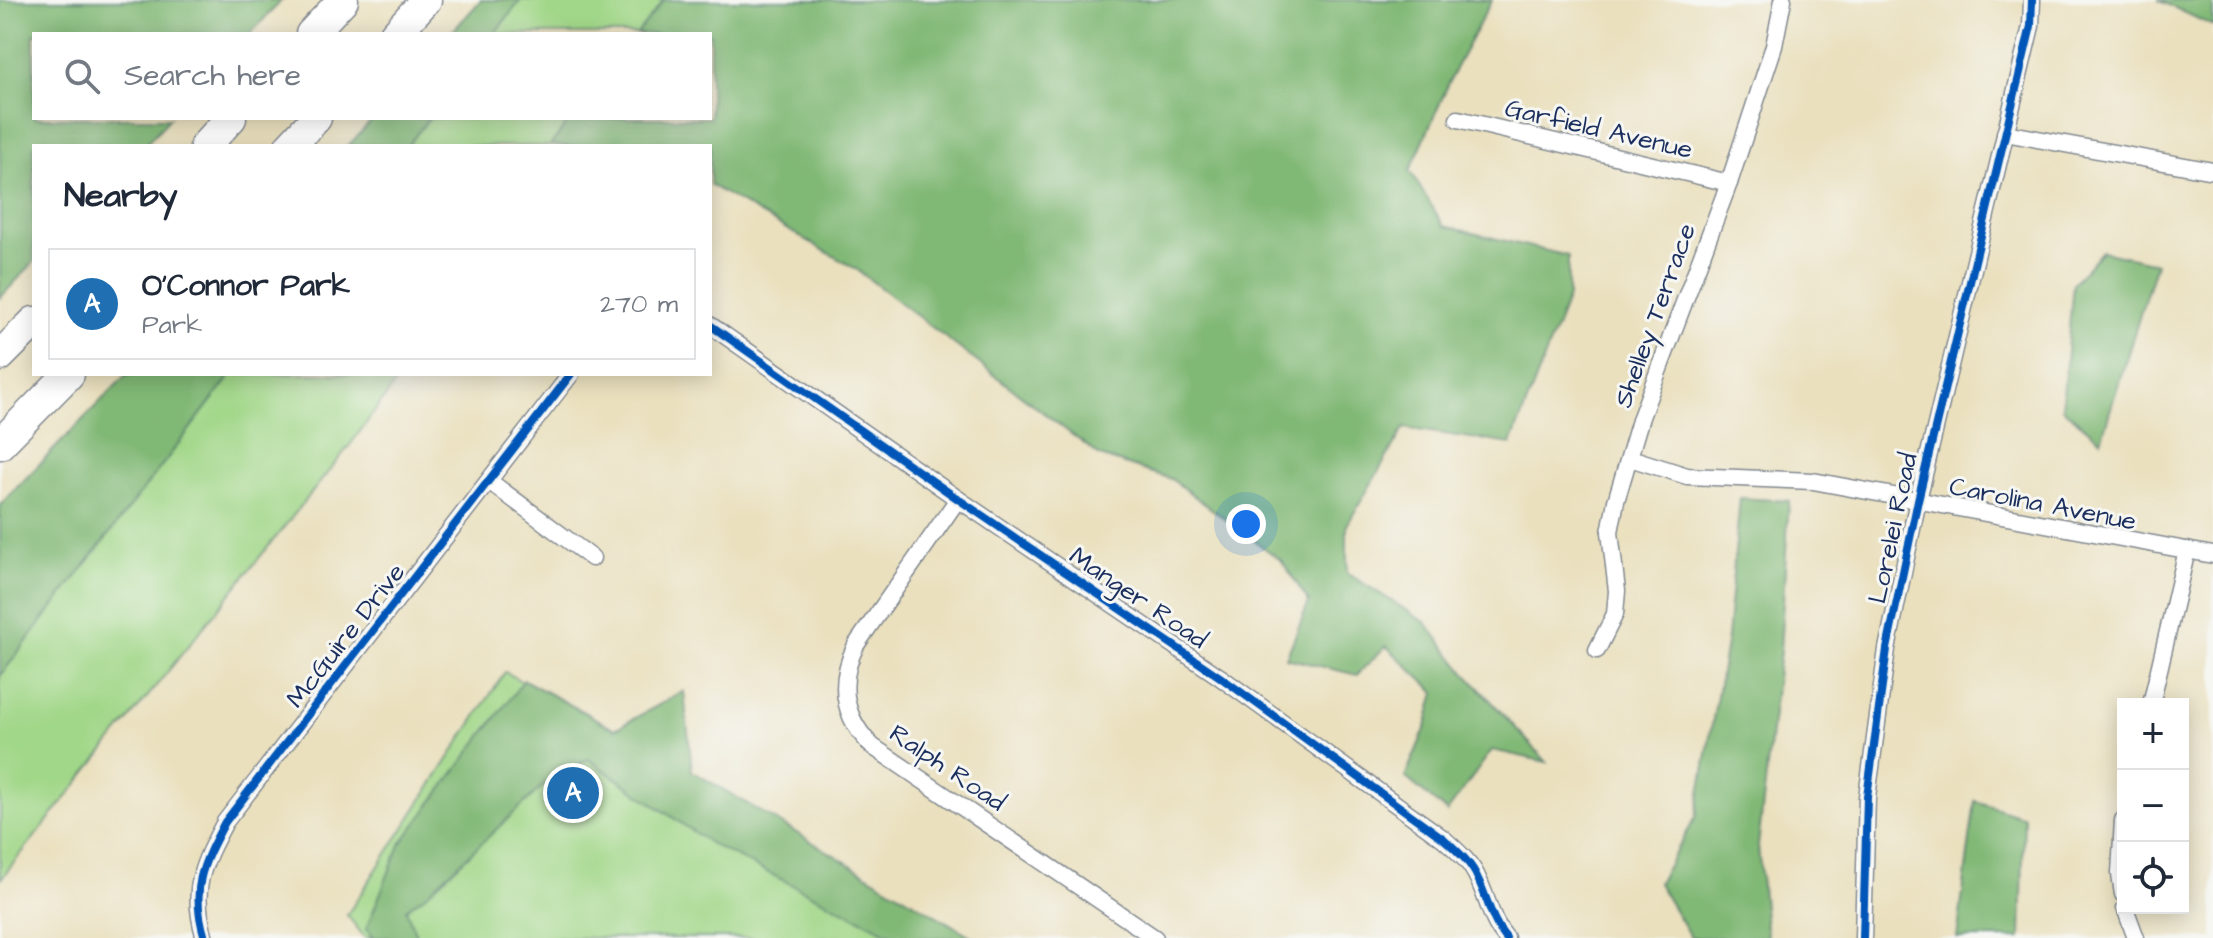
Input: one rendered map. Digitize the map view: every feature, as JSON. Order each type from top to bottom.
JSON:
[{"type":"highway","points":[[313,32],[343,0]]},
{"type":"highway","points":[[397,32],[426,0]]},
{"type":"highway","points":[[207,144],[229,120]]},
{"type":"highway","points":[[292,144],[314,120]]},
{"type":"highway","points":[[0,356],[32,324]]},
{"type":"highway","points":[[0,444],[67,376]]},
{"type":"street","name":"Shelley Terrace","points":[[1597,650],[1615,614],[1617,591],[1610,532],[1616,501],[1641,417],[1729,183],[1774,46],[1783,0]]},
{"type":"street","name":"Lorelei Road","points":[[1863,938],[1867,797],[1874,732],[1901,575],[2031,26],[2032,0]]},
{"type":"street","name":"Garfield Avenue","points":[[1458,119],[1729,183]]},
{"type":"street","points":[[2005,133],[2213,171]]},
{"type":"street","name":"Manger Road","points":[[712,326],[1220,677],[1444,839],[1465,858],[1478,877],[1498,928],[1506,938]]},
{"type":"street","name":"McGuire Drive","points":[[205,938],[197,884],[204,860],[225,822],[569,376]]},
{"type":"street","name":"Carolina Avenue","points":[[1630,458],[1687,476],[1813,481],[2213,555]]},
{"type":"street","points":[[489,481],[592,558]]},
{"type":"street","name":"Ralph Road","points":[[958,499],[849,659],[844,690],[852,721],[872,746],[1155,938]]},
{"type":"street","points":[[2152,698],[2187,550]]},
{"type":"street","points":[[2127,914],[2136,938]]},
{"type":"green space","points":[[0,0],[282,0],[252,32],[32,32],[32,120],[168,120],[146,144],[32,144],[32,264],[0,298]]},
{"type":"green space","points":[[481,0],[521,0],[496,32],[452,32]]},
{"type":"green space","points":[[521,0],[664,0],[639,32],[496,32]]},
{"type":"green space","points":[[664,0],[1492,0],[1455,69],[1410,171],[1444,226],[1568,256],[1568,297],[1511,444],[1404,428],[1347,525],[1347,573],[1425,622],[1467,675],[1547,762],[1492,750],[1447,812],[1405,777],[1426,727],[1435,692],[1386,646],[1357,675],[1286,658],[1309,602],[1282,561],[1171,479],[1100,456],[856,269],[712,186],[712,144],[552,144],[570,120],[712,120],[712,32],[639,32]]},
{"type":"green space","points":[[2158,0],[2213,0],[2213,26]]},
{"type":"green space","points":[[372,120],[427,120],[409,144],[350,144]]},
{"type":"green space","points":[[427,120],[570,120],[552,144],[409,144]]},
{"type":"green space","points":[[2102,251],[2156,263],[2101,440],[2062,408],[2073,283]]},
{"type":"green space","points":[[125,376],[230,376],[0,676],[0,505]]},
{"type":"green space","points":[[230,376],[401,376],[350,445],[0,880],[0,676]]},
{"type":"green space","points":[[1740,498],[1789,501],[1780,652],[1758,846],[1767,938],[1691,938],[1658,883],[1696,817],[1727,638]]},
{"type":"green space","points":[[505,672],[973,938],[365,938],[347,915]]},
{"type":"green space","points":[[524,680],[615,729],[684,691],[692,771],[974,938],[898,938],[711,844],[588,759],[545,784],[428,893],[406,909],[417,938],[373,938],[366,929],[400,845]]},
{"type":"green space","points":[[1975,801],[2024,817],[2021,938],[1957,938]]},
{"type":"cycle path","points":[[1863,938],[1867,797],[1887,649],[1918,500],[2031,26],[2032,0]]},
{"type":"cycle path","points":[[712,326],[1220,677],[1444,839],[1472,867],[1506,938]]},
{"type":"cycle path","points":[[205,938],[199,905],[201,878],[225,822],[569,376]]},
{"type":"place","name":"O'Connor Park","points":[[573,793]]}]
